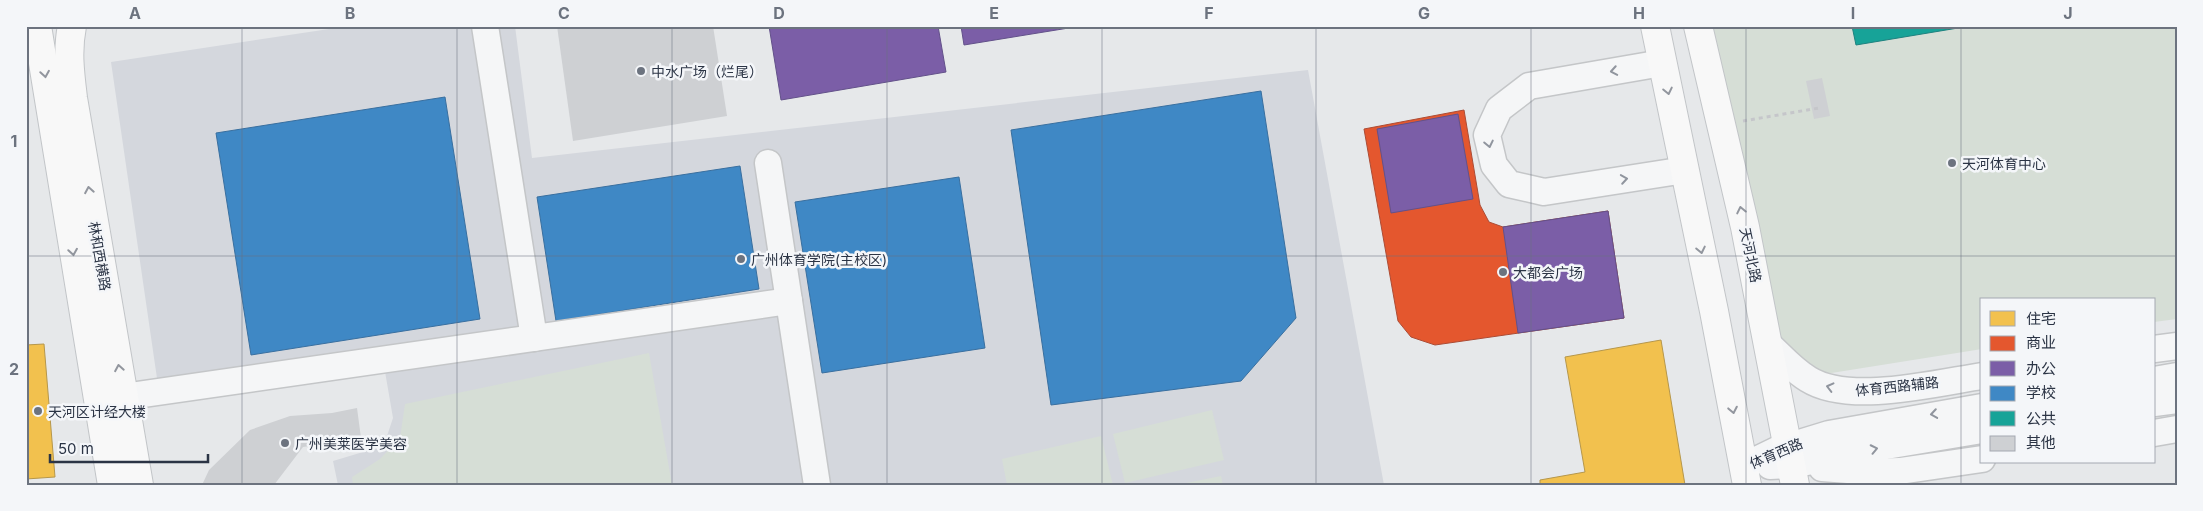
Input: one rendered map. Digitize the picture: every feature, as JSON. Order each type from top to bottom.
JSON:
[{"type":"main road","name":"林和西横路","points":[[37,26],[111,399],[139,485]]},
{"type":"main road","name":"林和西横路","points":[[72,26],[68,42],[69,65],[111,399],[112,485]]},
{"type":"main road","points":[[1655,26],[1746,476]]},
{"type":"main road","name":"天河北路","points":[[1698,26],[1742,211],[1792,465]]},
{"type":"street","points":[[485,26],[534,338]]},
{"type":"street","points":[[1662,62],[1529,86],[1499,109],[1487,135],[1494,164],[1509,184],[1544,192],[1685,170]]},
{"type":"street","points":[[768,163],[816,485]]},
{"type":"street","points":[[111,399],[789,300]]},
{"type":"street","name":"体育西路辅路","points":[[1768,344],[1809,380],[1830,388],[1849,391],[1876,391],[1980,376]]},
{"type":"street","points":[[2156,349],[2177,346]]},
{"type":"street","points":[[2156,380],[2177,376]]},
{"type":"street","points":[[2156,403],[2177,400]]},
{"type":"street","name":"体育西路","points":[[1792,465],[1829,434],[1980,407]]},
{"type":"street","points":[[2156,432],[2177,429]]},
{"type":"street","name":"体育西路","points":[[1746,476],[1886,446],[1980,430]]},
{"type":"street","points":[[1792,465],[1882,471],[1923,468],[1980,459]]},
{"type":"path","points":[[1737,122],[1819,108]]},
{"type":"shaded area","name":"广州体育学院(主校区)","points":[[349,26],[515,26],[532,158],[1308,70],[1384,485],[338,485],[333,461],[373,449],[387,436],[393,418],[383,360],[159,392],[111,62]]},
{"type":"shaded area","name":"天河体育中心","points":[[1701,26],[2177,26],[2177,319],[2156,322],[2156,298],[1980,298],[1980,349],[1769,383]]},
{"type":"shaded area","points":[[649,353],[672,485],[353,485],[352,477],[380,459],[400,438],[405,404]]},
{"type":"shaded area","points":[[1212,410],[1224,460],[1125,483],[1113,434]]},
{"type":"shaded area","points":[[1101,436],[1113,485],[1007,485],[1002,459]]},
{"type":"shaded area","points":[[1221,476],[1223,485],[1176,485]]},
{"type":"building: 住宅","points":[[1661,340],[1685,485],[1540,485],[1540,480],[1585,472],[1565,357]]},
{"type":"building: 住宅","name":"天河区计经大楼","points":[[44,344],[55,477],[26,479],[26,345]]},
{"type":"building: 商业","name":"大都会广场","points":[[1464,110],[1480,205],[1489,222],[1503,227],[1608,211],[1624,318],[1435,345],[1411,337],[1398,321],[1364,129]]},
{"type":"building: 办公","points":[[769,26],[938,26],[946,72],[781,100]]},
{"type":"building: 办公","points":[[961,26],[1081,26],[964,45]]},
{"type":"building: 办公","points":[[1458,114],[1473,199],[1391,213],[1377,129]]},
{"type":"building: 办公","points":[[1608,211],[1624,318],[1518,333],[1503,227]]},
{"type":"building: 学校","points":[[1261,91],[1296,318],[1241,381],[1051,405],[1011,130]]},
{"type":"building: 学校","points":[[445,97],[480,319],[251,355],[216,133]]},
{"type":"building: 学校","points":[[740,166],[759,289],[556,321],[537,197]]},
{"type":"building: 学校","points":[[959,177],[985,348],[822,373],[795,202]]},
{"type":"building: 公共","points":[[1852,26],[1970,26],[1856,45]]},
{"type":"building: 其他","name":"中水广场（烂尾）","points":[[557,26],[713,26],[727,116],[573,141]]},
{"type":"building: 其他","points":[[1822,78],[1830,116],[1814,119],[1806,81]]},
{"type":"building: 其他","name":"广州美莱医学美容","points":[[357,408],[361,438],[303,447],[274,485],[202,485],[209,470],[250,430],[290,416],[332,413]]},
{"type":"place","name":"中水广场（烂尾）","points":[[641,71]]},
{"type":"place","name":"天河体育中心","points":[[1952,163]]},
{"type":"place","name":"广州体育学院(主校区)","points":[[741,259]]},
{"type":"place","name":"大都会广场","points":[[1503,272]]},
{"type":"place","name":"天河区计经大楼","points":[[38,411]]},
{"type":"place","name":"广州美莱医学美容","points":[[285,443]]}]
